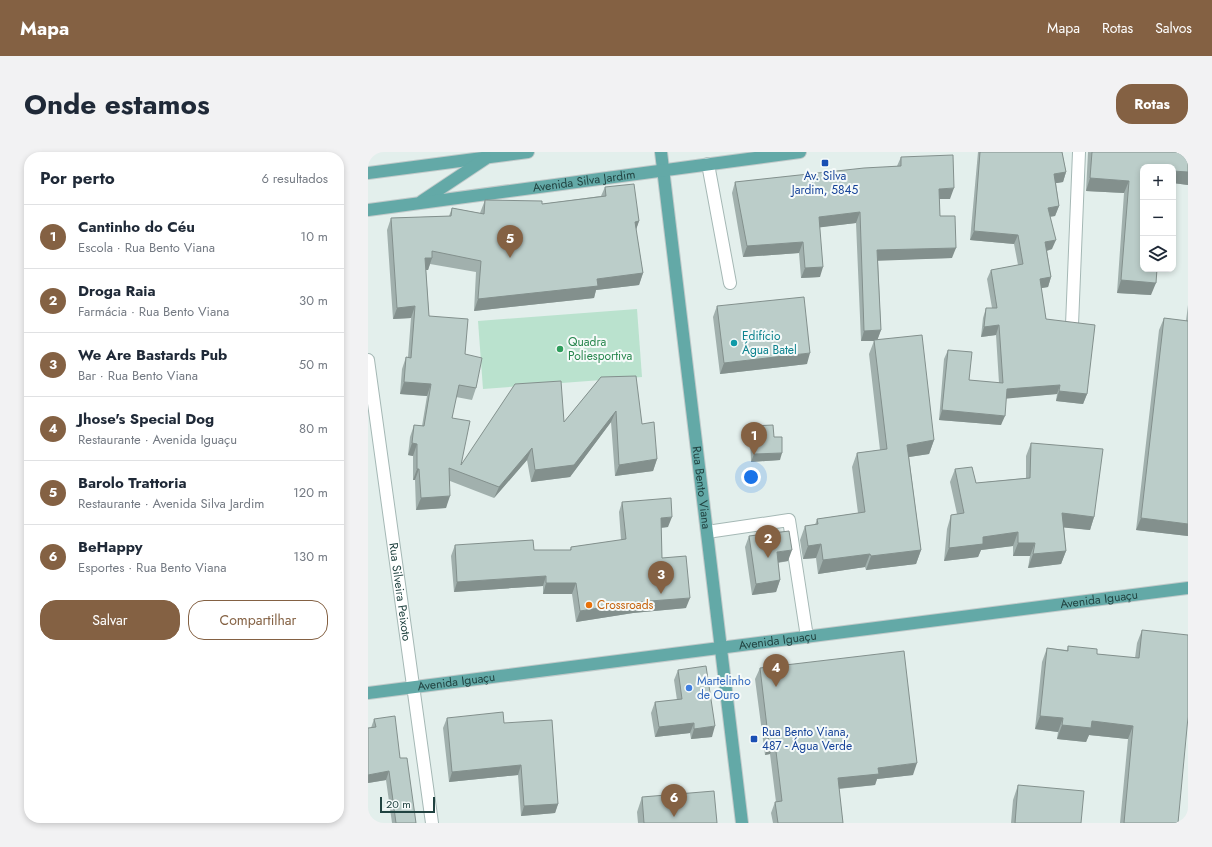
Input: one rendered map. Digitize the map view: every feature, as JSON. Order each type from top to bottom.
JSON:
[{"type":"main road","points":[[368,173],[528,152]]},
{"type":"main road","name":"Rua Bento Viana","points":[[661,152],[742,823]]},
{"type":"main road","name":"Avenida Silva Jardim","points":[[368,210],[800,152]]},
{"type":"main road","points":[[419,203],[487,157]]},
{"type":"main road","name":"Avenida Iguaçu","points":[[368,693],[1188,588]]},
{"type":"street","points":[[1072,325],[1079,152]]},
{"type":"street","points":[[708,164],[730,284]]},
{"type":"street","name":"Rua Silveira Peixoto","points":[[368,360],[432,823]]},
{"type":"street","points":[[707,532],[789,520],[807,637]]},
{"type":"green space","name":"Quadra Poliesportiva","points":[[637,309],[642,377],[483,389],[478,321]]},
{"type":"building","points":[[980,152],[1062,152],[1066,172],[1054,174],[1059,206],[1048,208],[1056,240],[1045,242],[1051,277],[1040,279],[1046,319],[1095,325],[1087,394],[1059,391],[1060,385],[1007,389],[1005,416],[942,410],[948,350],[972,352],[969,380],[1003,383],[999,325],[984,327],[986,308],[997,308],[991,270],[1023,264],[1018,235],[974,231]]},
{"type":"building","points":[[1092,152],[1188,152],[1188,172],[1176,171],[1176,164],[1140,164],[1140,272],[1157,272],[1156,283],[1121,280],[1129,181],[1090,178]]},
{"type":"building","points":[[953,155],[954,188],[939,189],[940,216],[955,216],[956,248],[877,250],[881,330],[864,331],[860,212],[819,217],[823,267],[805,268],[803,242],[747,246],[735,182],[864,168],[901,166],[901,157]]},
{"type":"building","points":[[634,184],[639,221],[635,222],[643,273],[597,279],[598,286],[478,299],[481,261],[432,251],[432,258],[425,258],[429,316],[468,319],[465,354],[482,358],[476,388],[459,385],[452,418],[470,421],[461,465],[515,384],[561,381],[564,422],[601,377],[636,376],[642,424],[654,422],[657,459],[619,465],[616,411],[574,465],[535,470],[532,448],[499,487],[449,468],[450,496],[421,498],[419,469],[417,469],[417,444],[412,443],[414,425],[424,426],[431,384],[404,382],[406,357],[411,358],[415,306],[397,308],[391,218],[451,216],[452,208],[484,214],[485,200],[542,201],[542,204],[606,196],[605,187]]},
{"type":"building","points":[[804,297],[810,353],[724,363],[717,306]]},
{"type":"building","points":[[1164,318],[1188,321],[1188,524],[1141,518]]},
{"type":"building","points":[[922,335],[934,440],[907,445],[921,550],[823,560],[821,544],[808,546],[805,526],[818,524],[817,519],[865,512],[857,453],[887,449],[874,340]]},
{"type":"building","points":[[773,425],[774,437],[782,437],[782,453],[754,454],[752,426]]},
{"type":"building","points":[[1031,443],[1103,449],[1094,517],[1062,513],[1066,551],[1033,554],[1035,543],[1018,543],[1018,532],[983,537],[983,544],[949,548],[951,515],[964,513],[955,469],[972,467],[976,483],[1030,478]]},
{"type":"building","points":[[671,498],[672,517],[661,518],[662,558],[686,556],[690,598],[637,602],[580,611],[576,583],[546,583],[546,576],[457,582],[455,545],[533,540],[534,550],[571,550],[571,547],[626,539],[622,502]]},
{"type":"building","points":[[789,531],[792,550],[777,552],[780,580],[756,584],[749,536]]},
{"type":"building","points":[[1142,630],[1188,635],[1188,717],[1178,823],[1124,823],[1133,726],[1092,721],[1091,728],[1062,725],[1063,718],[1040,716],[1047,648],[1068,651],[1068,646],[1097,649],[1097,654],[1139,658]]},
{"type":"building","points":[[904,651],[917,763],[878,768],[879,774],[838,778],[843,823],[778,823],[775,802],[782,801],[775,743],[769,744],[760,668]]},
{"type":"building","points":[[706,666],[715,726],[694,729],[694,723],[659,727],[655,702],[682,699],[678,670]]},
{"type":"building","points":[[503,712],[504,723],[552,720],[558,804],[524,806],[521,765],[452,772],[447,718]]},
{"type":"building","points":[[395,716],[400,758],[407,758],[416,823],[396,823],[389,771],[368,775],[368,728],[376,727],[374,719]]},
{"type":"building","points":[[1018,785],[1084,791],[1081,823],[1015,823]]},
{"type":"building","points":[[714,791],[717,823],[644,823],[642,797]]},
{"type":"place","name":"Av. Silva Jardim, 5845","points":[[825,163]]},
{"type":"place","name":"Barolo Trattoria","points":[[510,258]]},
{"type":"place","name":"Edifício Água Batel","points":[[734,343]]},
{"type":"place","name":"Quadra Poliesportiva","points":[[560,349]]},
{"type":"place","name":"Cantinho do Céu","points":[[754,455]]},
{"type":"place","name":"Droga Raia","points":[[768,558]]},
{"type":"place","name":"We Are Bastards Pub","points":[[661,594]]},
{"type":"place","name":"Crossroads","points":[[589,605]]},
{"type":"place","name":"Jhose's Special Dog","points":[[776,687]]},
{"type":"place","name":"Martelinho de Ouro","points":[[689,688]]},
{"type":"place","name":"Rua Bento Viana, 487 - Água Verde","points":[[754,739]]},
{"type":"place","name":"BeHappy","points":[[674,817]]}]
